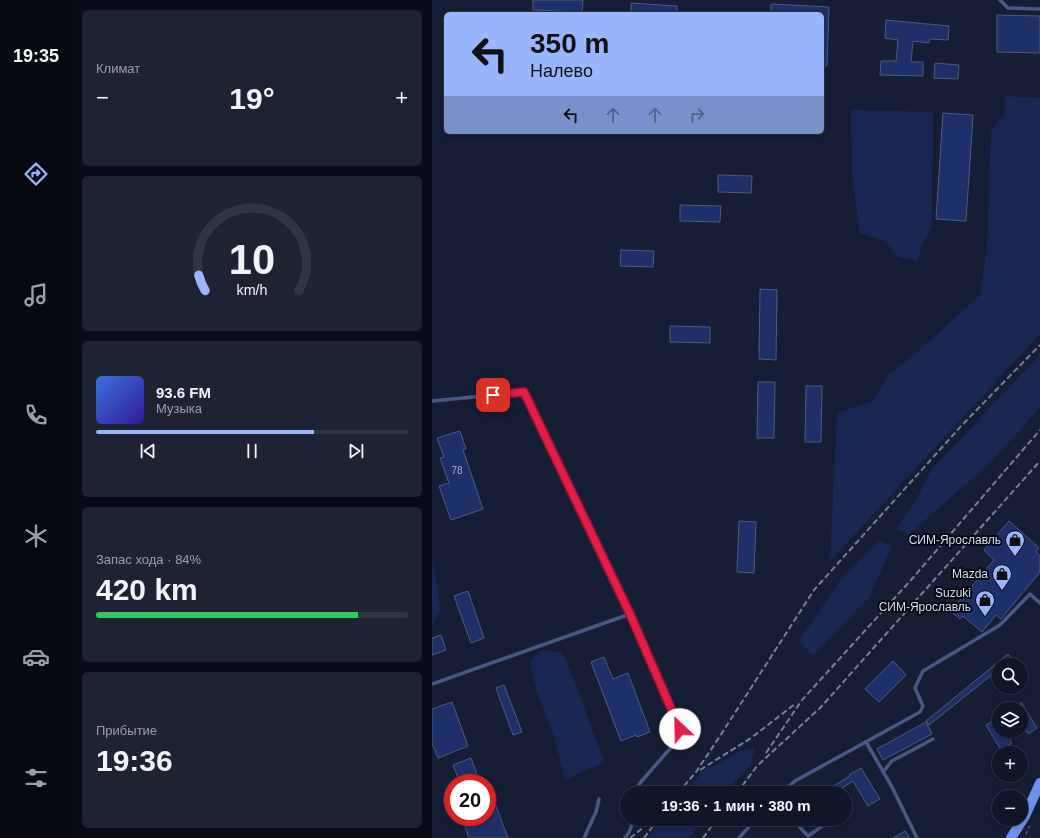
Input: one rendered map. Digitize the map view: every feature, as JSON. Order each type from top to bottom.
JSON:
[{"type":"main road","points":[[1011,838],[1026,816],[1040,783]]},
{"type":"lane","points":[[1000,0],[1008,8],[1040,9]]},
{"type":"lane","points":[[432,401],[524,392],[630,614],[680,729],[674,744],[638,786]]},
{"type":"lane","points":[[789,786],[795,781],[920,712],[923,706],[915,688],[923,671],[1000,625],[1030,594],[1040,603]]},
{"type":"lane","points":[[432,684],[630,614]]},
{"type":"lane","points":[[884,772],[892,761],[933,738]]},
{"type":"lane","points":[[866,742],[892,787],[917,838]]},
{"type":"lane","points":[[584,838],[596,812],[599,800]]},
{"type":"lane","points":[[625,838],[631,826]]},
{"type":"lane","points":[[739,838],[750,826]]},
{"type":"lane","points":[[799,826],[808,836],[822,826]]},
{"type":"shaded area","points":[[1005,96],[1040,98],[1040,334],[830,561],[837,413],[873,401],[888,375],[915,354],[980,295],[987,249],[991,131],[1005,113]]},
{"type":"shaded area","points":[[851,110],[933,112],[932,227],[922,244],[918,261],[898,257],[885,241],[860,233],[852,175]]},
{"type":"shaded area","points":[[1040,355],[1040,408],[988,465],[908,535],[896,528],[916,500],[931,470]]},
{"type":"shaded area","points":[[879,540],[892,546],[870,596],[813,656],[799,641],[839,582]]},
{"type":"shaded area","points":[[432,560],[440,610],[432,626]]},
{"type":"shaded area","points":[[543,650],[562,652],[574,679],[604,762],[565,780],[553,734],[537,691],[529,661]]},
{"type":"shaded area","points":[[755,748],[751,764],[731,786],[691,786],[703,771],[718,764],[737,752]]},
{"type":"shaded area","points":[[657,826],[698,826],[689,838],[648,838]]},
{"type":"building","points":[[533,0],[583,0],[582,12],[533,10]]},
{"type":"building","points":[[631,3],[677,6],[677,12],[631,12]]},
{"type":"building","points":[[771,4],[829,7],[827,66],[824,66],[824,12],[771,12]]},
{"type":"building","points":[[997,15],[1040,16],[1040,53],[997,52]]},
{"type":"building","points":[[886,20],[949,26],[948,40],[930,39],[929,43],[913,41],[911,62],[923,62],[923,76],[880,75],[881,61],[896,61],[898,40],[885,38]]},
{"type":"building","points":[[935,63],[959,65],[958,79],[934,78]]},
{"type":"building","points":[[943,113],[973,115],[966,221],[936,219]]},
{"type":"building","points":[[718,175],[752,176],[751,193],[718,192]]},
{"type":"building","points":[[680,205],[721,206],[720,222],[680,221]]},
{"type":"building","points":[[621,250],[654,251],[653,267],[620,266]]},
{"type":"building","points":[[760,289],[777,290],[776,360],[759,359]]},
{"type":"building","points":[[670,326],[710,327],[710,343],[670,342]]},
{"type":"building","points":[[758,382],[775,382],[774,438],[757,438]]},
{"type":"building","points":[[806,386],[822,386],[821,442],[805,442]]},
{"type":"building","points":[[460,431],[466,449],[463,450],[483,509],[451,520],[439,486],[449,483],[440,458],[444,457],[437,438]]},
{"type":"building","points":[[739,521],[756,522],[754,573],[737,572]]},
{"type":"building","points":[[1009,521],[1039,548],[1036,552],[1040,556],[1040,572],[1001,619],[996,615],[982,632],[963,616],[960,619],[951,611],[994,560],[984,550]]},
{"type":"building","points":[[468,591],[484,638],[471,643],[454,596]]},
{"type":"building","points":[[441,635],[446,650],[432,655],[432,638]]},
{"type":"building","points":[[1008,654],[1012,658],[1003,658]]},
{"type":"building","points":[[604,657],[613,679],[628,673],[650,732],[637,737],[636,735],[621,741],[591,662]]},
{"type":"building","points":[[893,661],[906,675],[879,702],[865,689]]},
{"type":"building","points":[[992,667],[992,675],[929,725],[926,721]]},
{"type":"building","points":[[504,685],[522,732],[513,735],[496,688]]},
{"type":"building","points":[[452,702],[468,746],[438,758],[432,743],[432,709]]},
{"type":"building","points":[[1028,713],[1037,728],[1028,734]]},
{"type":"building","points":[[926,722],[932,734],[883,760],[877,749]]},
{"type":"building","points":[[992,722],[992,735],[986,725]]},
{"type":"building","points":[[994,738],[1009,738],[1012,743],[1007,746],[999,746]]},
{"type":"building","points":[[471,758],[477,774],[456,774],[453,765]]},
{"type":"building","points":[[861,768],[880,799],[868,806],[853,781],[845,786],[834,786],[850,776],[849,775]]},
{"type":"building","points":[[496,806],[508,838],[469,838],[465,826],[496,826]]},
{"type":"building","points":[[905,831],[910,838],[893,838]]},
{"type":"railway","points":[[684,786],[696,772],[720,736],[814,590],[962,425],[1040,345]]},
{"type":"railway","points":[[766,753],[802,700],[911,580],[1040,430]]},
{"type":"railway","points":[[742,786],[757,766],[821,707],[1040,461]]},
{"type":"railway","points":[[700,770],[751,738],[795,704]]},
{"type":"railway","points":[[630,838],[645,826]]},
{"type":"railway","points":[[644,838],[653,826]]},
{"type":"railway","points":[[703,838],[712,826]]},
{"type":"place","name":"СИМ-Ярославль","points":[[1015,557]]},
{"type":"place","name":"Mazda","points":[[1002,591]]},
{"type":"place","name":"Suzuki СИМ-Ярославль","points":[[985,617]]},
{"type":"route","points":[[493,395],[524,392],[630,614],[680,729]]}]
